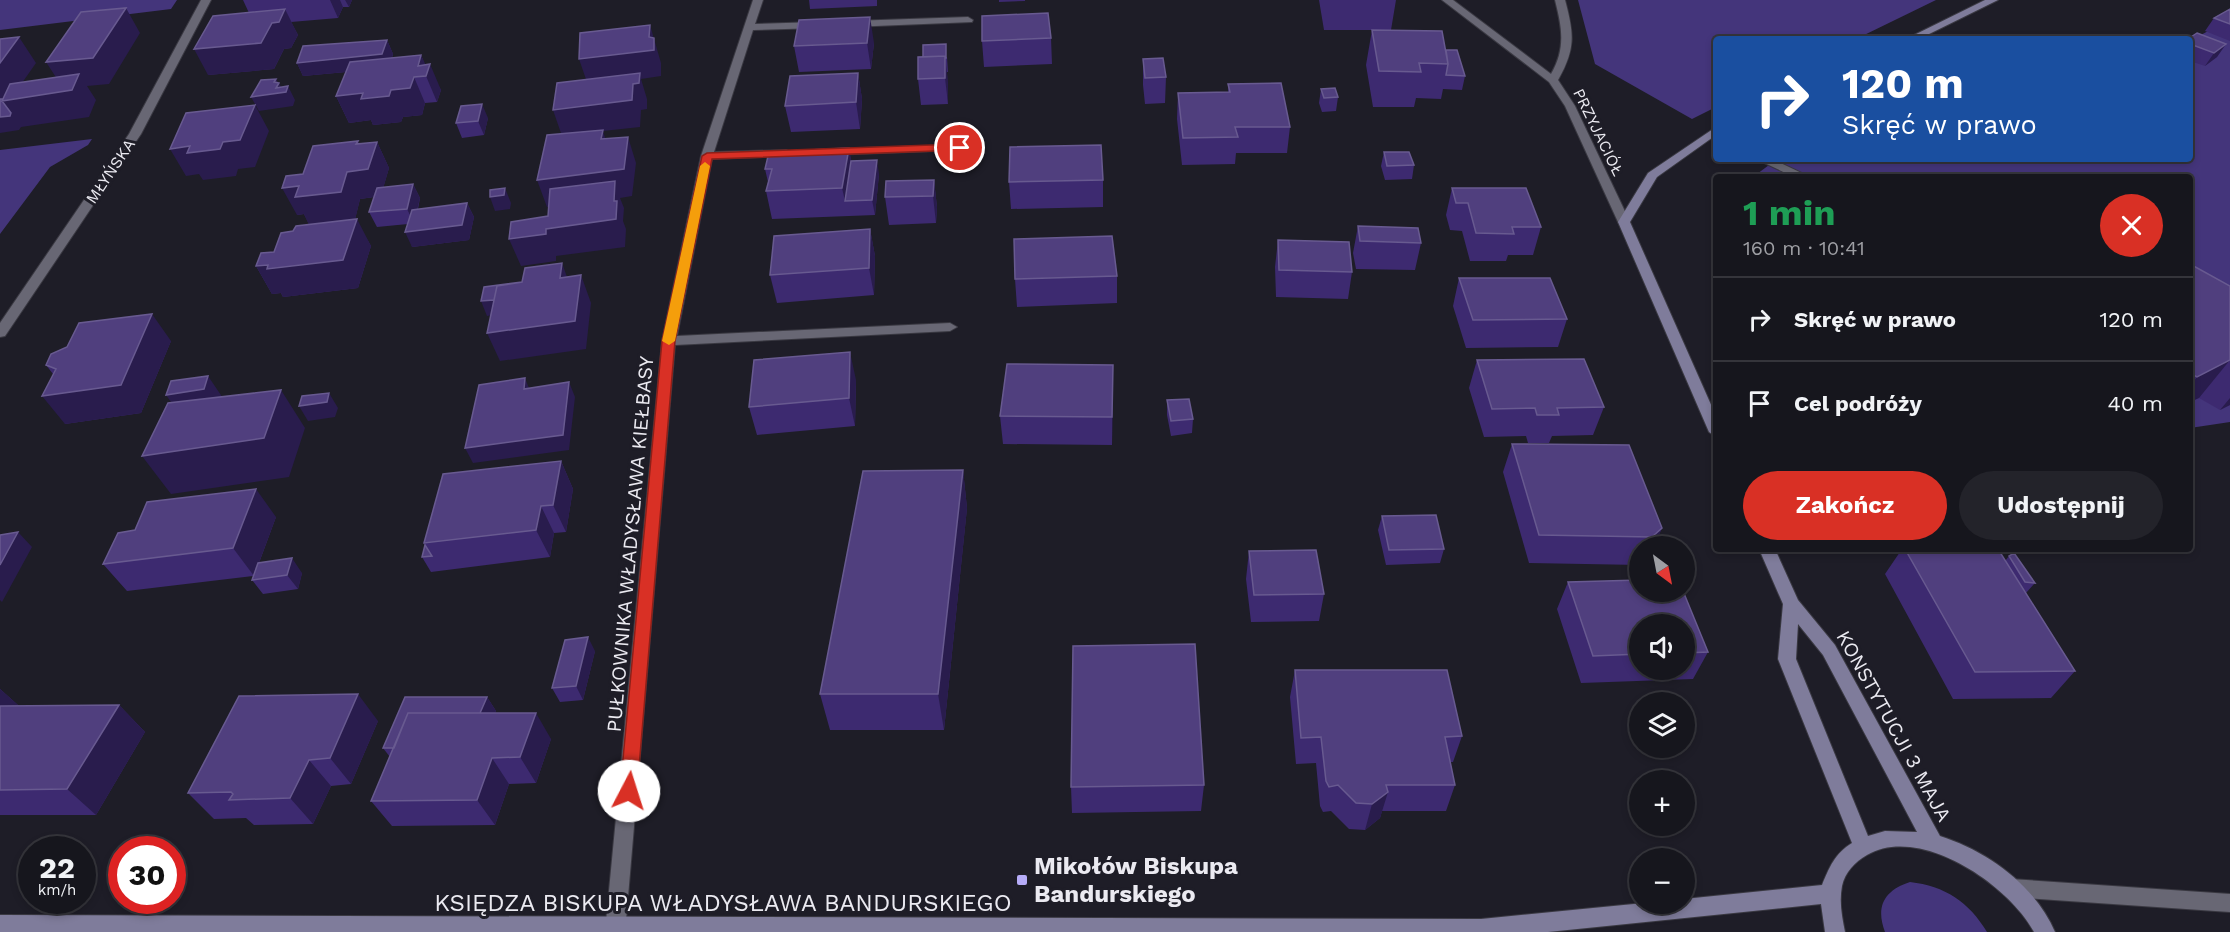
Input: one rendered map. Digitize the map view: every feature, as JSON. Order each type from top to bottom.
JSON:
[{"type":"street","name":"MŁYŃSKA","points":[[0,333],[135,134],[206,0]]},
{"type":"street","name":"PUŁKOWNIKA WŁADYSŁAWA KIEŁBASY","points":[[616,930],[669,341],[707,156],[758,0]]},
{"type":"street","name":"PRZYJACIÓŁ","points":[[1447,0],[1553,80],[1570,106],[1624,222]]},
{"type":"street","points":[[1553,80],[1564,61],[1570,39],[1560,0]]},
{"type":"street","points":[[1917,36],[1993,0]]},
{"type":"street","points":[[841,24],[968,20]]},
{"type":"street","points":[[749,27],[830,25]]},
{"type":"street","points":[[1713,135],[1652,175],[1624,222],[1713,425]]},
{"type":"street","points":[[707,156],[960,148]]},
{"type":"street","points":[[1769,162],[1797,174]]},
{"type":"street","name":"PUŁKOWNIKA WŁADYSŁAWA KIEŁBASY","points":[[669,341],[950,327]]},
{"type":"street","name":"KONSTYTUCJI 3 MAJA","points":[[1768,552],[1791,604],[1829,650],[1934,843]]},
{"type":"street","name":"KONSTYTUCJI 3 MAJA","points":[[1791,604],[1787,658],[1862,845]]},
{"type":"street","points":[[1835,932],[1830,894],[1839,864],[1862,845],[1895,838],[1934,843],[1975,860],[2011,888],[2045,932]]},
{"type":"street","points":[[2011,888],[2230,903]]},
{"type":"street","name":"KSIĘDZA BISKUPA WŁADYSŁAWA BANDURSKIEGO","points":[[0,925],[616,930],[1481,929],[1830,894]]},
{"type":"street","name":"KSIĘDZA BISKUPA WŁADYSŁAWA BANDURSKIEGO","points":[[1481,929],[1504,932]]},
{"type":"shaded area","points":[[0,0],[177,0],[171,9],[0,30]]},
{"type":"shaded area","points":[[1578,0],[1936,0],[1862,36],[1713,36],[1713,108],[1692,119],[1595,64]]},
{"type":"shaded area","points":[[2230,19],[2230,422],[2193,428],[2193,174],[1757,174],[1773,162],[2193,162],[2193,39]]},
{"type":"shaded area","points":[[92,139],[88,145],[50,167],[0,234],[0,150]]},
{"type":"shaded area","points":[[1910,882],[1934,887],[1955,897],[1972,912],[1987,932],[1885,932],[1881,914],[1884,900],[1888,894],[1901,885]]},
{"type":"building","points":[[126,8],[93,58],[46,62],[81,12]]},
{"type":"building","points":[[285,9],[279,22],[272,23],[261,43],[194,49],[213,16]]},
{"type":"building","points":[[2230,9],[2230,24],[2214,18]]},
{"type":"building","points":[[1048,13],[1051,38],[982,41],[982,16]]},
{"type":"building","points":[[870,17],[867,43],[794,46],[799,20]]},
{"type":"building","points":[[650,25],[649,37],[654,38],[654,50],[579,59],[580,33]]},
{"type":"building","points":[[1372,30],[1442,31],[1448,64],[1419,63],[1421,72],[1379,71]]},
{"type":"building","points":[[2197,33],[2226,44],[2214,53],[2193,45],[2192,36]]},
{"type":"building","points":[[19,37],[0,63],[0,39]]},
{"type":"building","points":[[387,40],[382,54],[297,63],[303,46]]},
{"type":"building","points":[[946,44],[946,58],[945,56],[923,57],[923,45]]},
{"type":"building","points":[[1446,50],[1457,50],[1465,76],[1446,75],[1448,64]]},
{"type":"building","points":[[421,55],[418,66],[430,64],[426,76],[414,77],[410,88],[391,90],[389,96],[361,99],[363,93],[336,96],[350,62]]},
{"type":"building","points":[[945,56],[945,78],[918,79],[918,57]]},
{"type":"building","points":[[1163,58],[1166,77],[1145,78],[1143,59]]},
{"type":"building","points":[[640,73],[639,83],[633,84],[632,100],[553,110],[557,83]]},
{"type":"building","points":[[858,73],[856,102],[785,106],[790,76]]},
{"type":"building","points":[[79,74],[72,90],[2,101],[10,84]]},
{"type":"building","points":[[276,79],[274,82],[279,83],[276,88],[288,86],[286,92],[251,97],[261,80]]},
{"type":"building","points":[[1281,83],[1290,127],[1235,127],[1238,137],[1183,138],[1178,93],[1230,92],[1228,84]]},
{"type":"building","points":[[1335,88],[1338,97],[1324,98],[1321,89]]},
{"type":"building","points":[[0,99],[3,99],[2,101],[11,113],[10,116],[0,117]]},
{"type":"building","points":[[482,104],[478,121],[456,123],[461,106]]},
{"type":"building","points":[[255,105],[240,140],[223,142],[220,149],[187,153],[190,146],[170,149],[186,113]]},
{"type":"building","points":[[603,130],[601,139],[628,137],[624,169],[537,180],[547,135]]},
{"type":"building","points":[[358,141],[356,144],[377,142],[368,169],[347,172],[341,192],[295,197],[299,186],[282,188],[286,176],[303,174],[313,146]]},
{"type":"building","points":[[1101,145],[1103,180],[1009,182],[1010,147]]},
{"type":"building","points":[[849,148],[842,188],[766,191],[772,169],[765,169],[769,152]]},
{"type":"building","points":[[1384,152],[1409,152],[1414,165],[1387,166]]},
{"type":"building","points":[[877,160],[872,200],[845,201],[851,161]]},
{"type":"building","points":[[934,180],[933,196],[885,197],[886,181]]},
{"type":"building","points":[[615,181],[616,219],[546,229],[546,234],[509,239],[511,222],[548,216],[550,189]]},
{"type":"building","points":[[413,184],[407,209],[369,212],[377,188]]},
{"type":"building","points":[[505,188],[504,195],[490,197],[490,190]]},
{"type":"building","points":[[1452,188],[1526,188],[1541,227],[1512,227],[1514,234],[1476,233],[1468,203],[1456,203]]},
{"type":"building","points":[[467,203],[462,225],[405,232],[412,210]]},
{"type":"building","points":[[357,219],[343,260],[267,269],[268,265],[256,266],[261,253],[274,252],[281,233],[293,231],[296,226]]},
{"type":"building","points":[[1358,226],[1418,228],[1421,243],[1360,241]]},
{"type":"building","points":[[870,229],[869,268],[770,275],[774,236]]},
{"type":"building","points":[[1112,236],[1117,276],[1015,279],[1014,239]]},
{"type":"building","points":[[1278,240],[1349,242],[1352,272],[1279,270]]},
{"type":"building","points":[[562,263],[560,278],[581,275],[575,321],[487,333],[497,286],[522,282],[525,268]]},
{"type":"building","points":[[2193,266],[2230,286],[2230,360],[2197,377],[2193,375]]},
{"type":"building","points":[[1459,278],[1550,278],[1567,319],[1473,320]]},
{"type":"building","points":[[522,282],[497,286],[494,300],[481,301],[484,287]]},
{"type":"building","points":[[152,314],[121,385],[42,396],[56,369],[46,365],[51,354],[67,347],[79,323]]},
{"type":"building","points":[[850,352],[849,398],[749,407],[754,360]]},
{"type":"building","points":[[1584,359],[1604,407],[1557,408],[1559,415],[1537,415],[1535,408],[1492,409],[1477,360]]},
{"type":"building","points":[[1007,364],[1113,365],[1112,417],[1000,416]]},
{"type":"building","points":[[208,376],[204,389],[166,395],[171,381]]},
{"type":"building","points":[[525,378],[524,389],[569,382],[563,435],[465,448],[479,385]]},
{"type":"building","points":[[281,390],[264,438],[142,456],[168,403]]},
{"type":"building","points":[[329,393],[327,402],[299,406],[302,396]]},
{"type":"building","points":[[1189,399],[1193,419],[1171,421],[1167,400]]},
{"type":"building","points":[[1512,444],[1629,445],[1662,528],[1653,536],[1539,535]]},
{"type":"building","points":[[561,461],[553,505],[541,506],[536,530],[424,543],[443,474]]},
{"type":"building","points":[[963,470],[938,694],[820,694],[863,471]]},
{"type":"building","points":[[256,489],[233,548],[103,564],[118,533],[135,530],[147,502]]},
{"type":"building","points":[[1436,515],[1444,549],[1389,550],[1382,516]]},
{"type":"building","points":[[18,532],[0,565],[0,535]]},
{"type":"building","points":[[425,545],[432,556],[422,557]]},
{"type":"building","points":[[1316,550],[1324,594],[1254,595],[1249,551]]},
{"type":"building","points":[[1907,552],[2000,552],[2075,671],[1975,672]]},
{"type":"building","points":[[2014,553],[2035,583],[2025,582],[2009,556]]},
{"type":"building","points":[[292,558],[287,575],[252,580],[258,563]]},
{"type":"building","points":[[1629,580],[1629,602],[1688,602],[1692,614],[1629,614],[1629,654],[1593,656],[1568,582]]},
{"type":"building","points":[[1695,620],[1708,652],[1695,653]]},
{"type":"building","points":[[588,637],[576,686],[552,688],[565,640]]},
{"type":"building","points":[[1195,644],[1204,785],[1071,787],[1073,646]]},
{"type":"building","points":[[1295,670],[1447,670],[1462,736],[1445,737],[1455,785],[1386,785],[1388,792],[1372,804],[1356,803],[1338,785],[1329,787],[1326,781],[1321,737],[1301,738]]},
{"type":"building","points":[[358,694],[330,758],[309,760],[290,798],[229,800],[233,794],[231,792],[188,793],[239,696]]},
{"type":"building","points":[[405,697],[487,697],[480,713],[408,713],[394,748],[383,748]]},
{"type":"building","points":[[119,705],[67,789],[0,790],[0,706]]},
{"type":"building","points":[[408,713],[536,713],[520,757],[492,758],[477,800],[371,801]]},
{"type":"slow traffic","points":[[669,341],[705,166]]},
{"type":"place","name":"Mikołów Biskupa Bandurskiego","points":[[1022,880]]},
{"type":"route","points":[[629,791],[669,341],[707,156],[960,148]]}]
